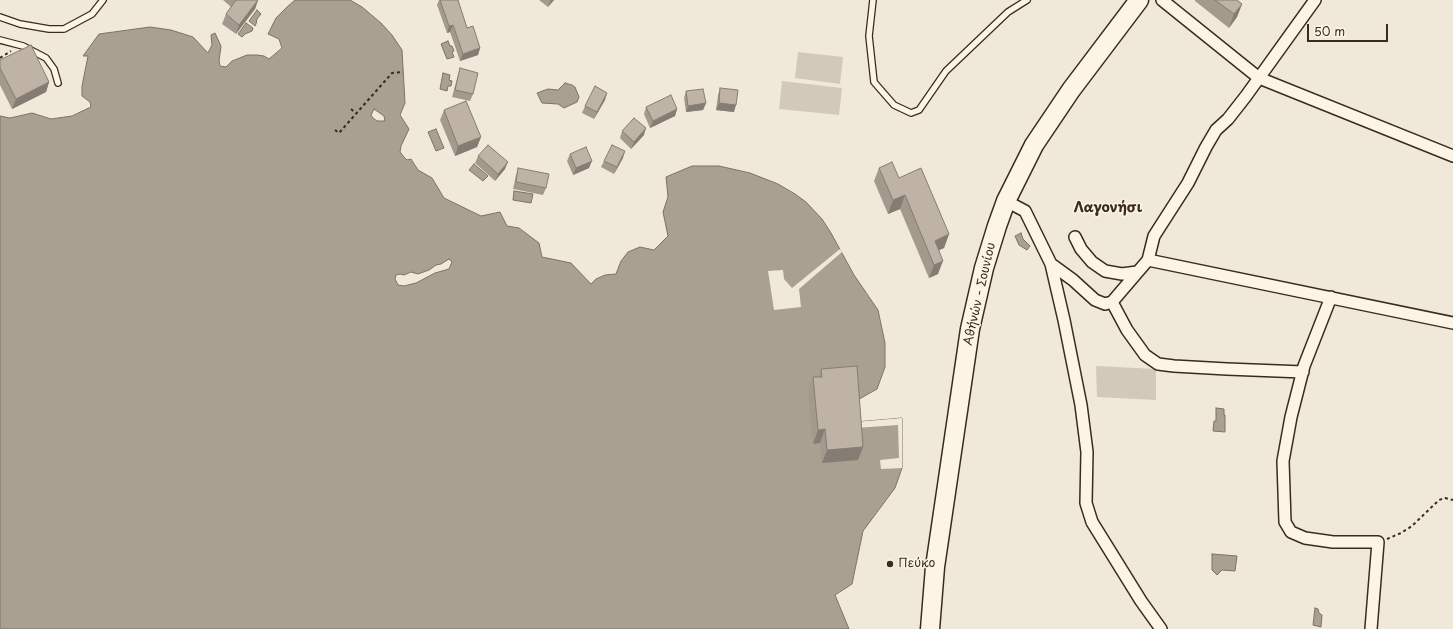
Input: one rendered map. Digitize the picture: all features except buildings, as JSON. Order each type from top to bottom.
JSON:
[{"type":"main road","name":"Αθήνών - Σουνίου","points":[[930,629],[935,567],[970,330],[984,268],[997,226],[1006,201],[1034,145],[1071,90],[1139,0]]},
{"type":"street","points":[[1162,0],[1259,78],[1453,156]]},
{"type":"street","points":[[1051,264],[1073,280],[1095,300],[1105,304],[1112,302],[1148,260],[1154,236],[1188,183],[1216,130],[1228,119],[1315,0]]},
{"type":"street","points":[[1006,201],[1025,211],[1051,264],[1064,320],[1080,406],[1087,452],[1086,503],[1092,522],[1141,601],[1161,629]]},
{"type":"street","points":[[1075,237],[1081,249],[1092,262],[1105,271],[1122,274],[1137,272]]},
{"type":"street","points":[[1148,260],[1453,323]]},
{"type":"street","points":[[1331,297],[1303,372],[1291,417],[1283,461],[1285,522],[1291,532],[1305,538],[1333,542],[1378,542],[1371,629]]},
{"type":"street","points":[[1112,302],[1127,330],[1145,356],[1158,364],[1303,372]]},
{"type":"lane","points":[[0,17],[20,24],[49,29],[64,29],[92,14],[103,0]]},
{"type":"lane","points":[[873,0],[869,36],[874,82],[894,105],[911,113],[919,110],[946,71],[1008,12],[1027,0]]},
{"type":"lane","points":[[0,40],[23,46],[46,58],[54,69],[58,83]]},
{"type":"path","points":[[335,130],[339,133],[392,73],[403,72]]},
{"type":"path","points":[[351,109],[357,114]]},
{"type":"path","points":[[1378,542],[1406,530],[1439,500],[1445,498],[1453,500]]},
{"type":"shaded area","points":[[295,0],[350,0],[362,7],[381,23],[392,35],[402,50],[405,103],[400,115],[409,129],[401,146],[400,152],[404,157],[407,160],[411,159],[418,170],[432,178],[444,198],[481,216],[500,212],[507,226],[519,228],[539,243],[542,257],[571,263],[591,284],[596,279],[605,275],[616,274],[621,261],[628,252],[640,247],[654,250],[668,236],[663,212],[668,197],[666,177],[692,166],[719,166],[750,173],[778,184],[806,202],[822,219],[854,275],[878,310],[885,343],[885,367],[877,389],[854,402],[856,422],[902,418],[902,468],[895,488],[863,531],[852,584],[835,595],[849,629],[0,629],[0,116],[10,118],[32,113],[51,119],[72,116],[91,107],[90,102],[82,96],[82,86],[88,56],[83,56],[99,34],[150,27],[171,30],[193,37],[208,53],[212,45],[211,35],[215,33],[221,46],[219,61],[220,66],[226,67],[232,61],[247,55],[264,56],[269,59],[282,48],[279,39],[268,34],[276,18]],"holes":[[[374,109],[384,116],[385,121],[377,121],[373,118],[371,115]],[[449,259],[452,262],[449,269],[435,273],[416,283],[404,286],[398,285],[395,279],[396,275],[404,275],[411,272],[418,274]]]},
{"type":"shaded area","points":[[257,10],[261,14],[257,19],[255,26],[249,21]]},
{"type":"shaded area","points":[[246,23],[253,28],[252,31],[242,37],[238,34]]},
{"type":"shaded area","points":[[448,41],[454,51],[452,52],[454,57],[447,59],[441,44]]},
{"type":"shaded area","points":[[798,52],[843,57],[840,84],[795,78]]},
{"type":"shaded area","points":[[443,73],[450,75],[449,80],[452,81],[451,86],[448,86],[447,91],[440,89]]},
{"type":"shaded area","points":[[782,81],[842,88],[839,115],[779,109]]},
{"type":"shaded area","points":[[565,83],[575,87],[579,97],[577,102],[564,108],[558,104],[542,103],[537,93],[548,89],[558,90]]},
{"type":"shaded area","points":[[436,129],[444,148],[436,151],[428,132]]},
{"type":"shaded area","points":[[474,164],[488,176],[483,181],[469,170]]},
{"type":"shaded area","points":[[514,191],[533,194],[531,203],[513,200]]},
{"type":"shaded area","points":[[1021,233],[1023,239],[1030,246],[1027,250],[1019,245],[1015,236]]},
{"type":"shaded area","points":[[1096,366],[1156,369],[1156,400],[1097,397]]},
{"type":"shaded area","points":[[1216,408],[1224,409],[1225,432],[1213,431],[1214,421],[1216,421]]},
{"type":"shaded area","points":[[1212,554],[1237,556],[1235,571],[1222,570],[1217,575],[1212,570]]},
{"type":"shaded area","points":[[1315,608],[1318,609],[1319,613],[1322,615],[1321,627],[1313,625]]},
{"type":"pier","points":[[840,249],[842,252],[799,289],[801,307],[774,310],[768,271],[783,270],[784,279],[792,288]]},
{"type":"pier","points":[[902,418],[902,468],[881,469],[880,460],[899,458],[898,425],[856,428],[855,422]]},
{"type":"place","name":"Πεύκο","points":[[890,564]]},
{"type":"district","name":"Λαγονήσι","points":[[1108,208]]}]
